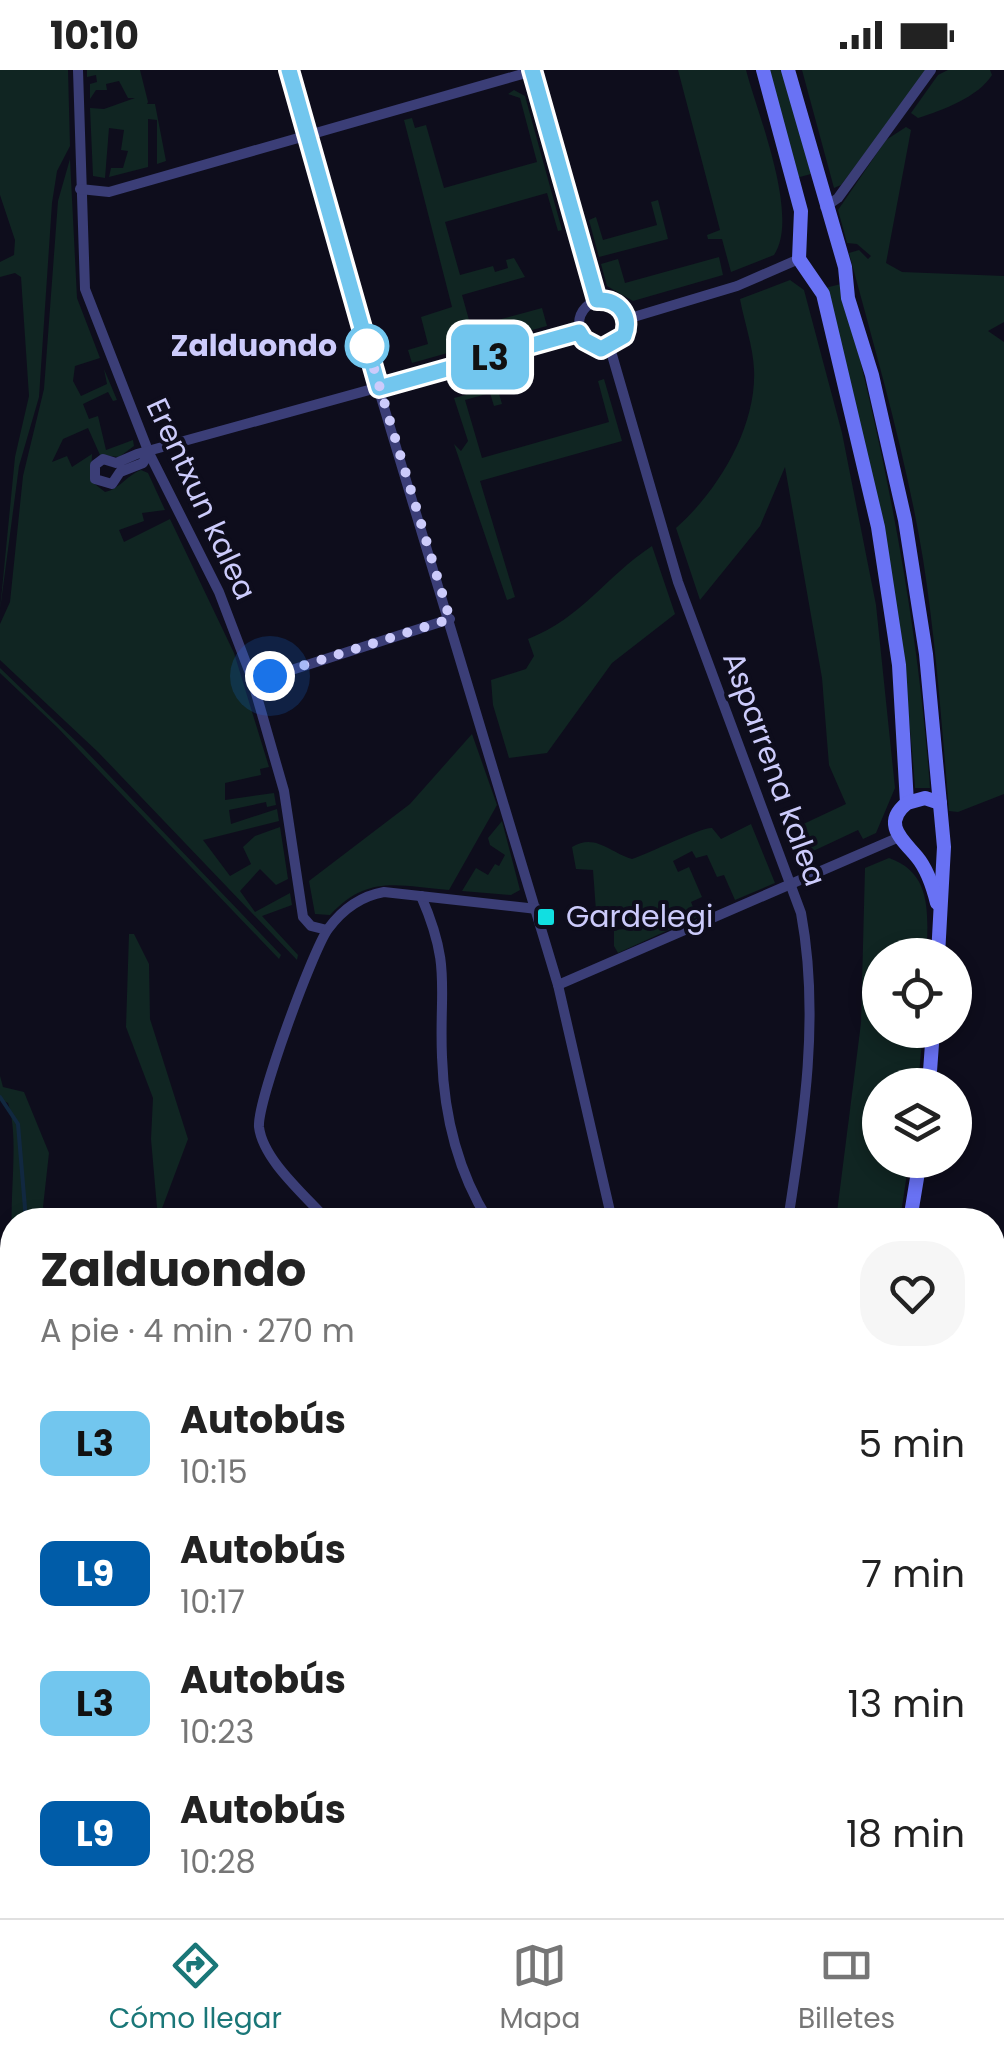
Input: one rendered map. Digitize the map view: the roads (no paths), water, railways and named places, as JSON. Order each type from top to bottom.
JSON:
[{"type":"main road","points":[[764,70],[803,230]]},
{"type":"main road","points":[[788,70],[845,268],[848,298],[872,375],[906,520],[926,654],[944,847],[938,938]]},
{"type":"main road","points":[[832,222],[803,230],[797,240],[799,259],[813,276],[828,309],[878,528],[899,666],[907,804]]},
{"type":"main road","points":[[813,276],[845,268]]},
{"type":"main road","points":[[939,908],[915,854],[897,838],[896,817],[907,804],[925,798],[940,802]]},
{"type":"main road","points":[[915,854],[925,855],[944,847]]},
{"type":"main road","points":[[912,1208],[917,1178]]},
{"type":"street","name":"Erentxun kalea","points":[[78,70],[85,289],[149,453],[219,592],[251,676],[284,791],[302,917],[311,926],[327,930]]},
{"type":"street","points":[[290,70],[379,388],[558,985],[609,1208]]},
{"type":"street","points":[[825,206],[838,198],[931,70]]},
{"type":"street","points":[[80,189],[109,192],[533,71],[597,300]]},
{"type":"street","points":[[627,319],[737,286],[799,259]]},
{"type":"street","points":[[597,300],[615,303],[627,319],[624,336],[610,348],[592,346],[579,332],[583,310],[597,300]]},
{"type":"street","points":[[149,453],[143,463],[120,472],[112,484],[95,479],[93,470],[103,459],[116,462],[579,332]]},
{"type":"street","name":"Asparrena kalea","points":[[610,348],[678,582],[792,885],[806,939],[810,1002],[805,1094],[790,1208]]},
{"type":"street","points":[[251,676],[279,674],[450,619]]},
{"type":"street","points":[[558,985],[897,838]]},
{"type":"street","points":[[316,1208],[269,1152],[258,1124],[305,981],[327,930],[350,906],[372,894],[536,909]]},
{"type":"street","points":[[422,896],[442,955],[441,1055],[455,1156],[482,1208]]},
{"type":"waterway","points":[[0,1097],[18,1124],[25,1208]]},
{"type":"place","name":"Zalduondo","points":[[367,346]]},
{"type":"place","name":"Gardelegi","points":[[546,917]]}]
